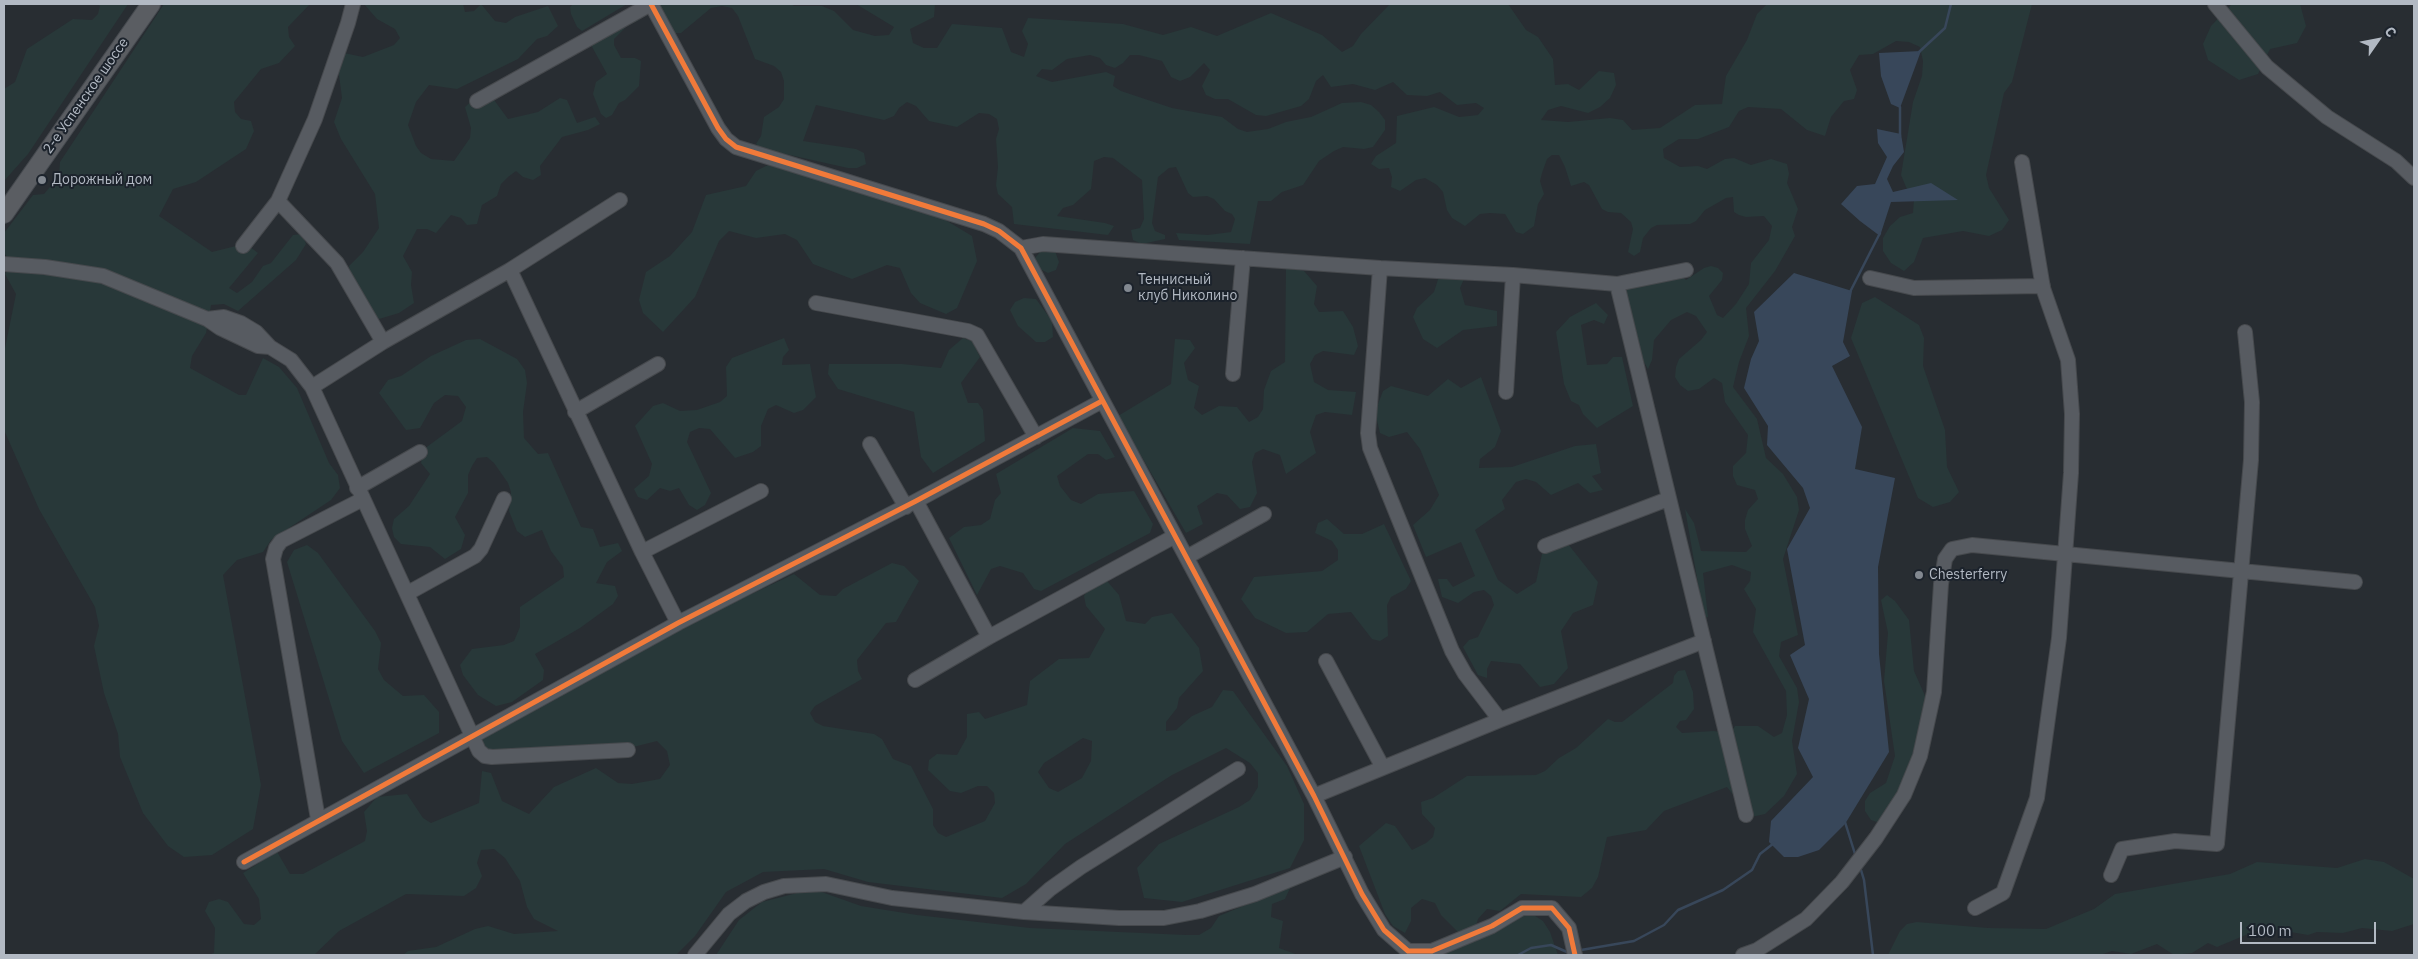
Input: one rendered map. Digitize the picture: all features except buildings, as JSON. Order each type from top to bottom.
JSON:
[{"type":"main road","name":"2-е Успенское шоссе","points":[[4,214],[151,4]]},
{"type":"street","points":[[243,246],[278,201],[315,119],[353,4]]},
{"type":"street","points":[[477,101],[651,4],[718,128],[726,139],[736,147],[984,224],[999,231],[1021,248],[1314,796],[1362,894],[1384,930],[1408,951],[1432,951],[1492,926],[1522,908],[1552,908],[1569,928],[1575,955]]},
{"type":"street","points":[[2215,4],[2267,68],[2328,117],[2396,161],[2414,178]]},
{"type":"street","points":[[1975,908],[2003,893],[2037,798],[2058,638],[2065,554],[2072,424],[2068,360],[2043,286],[2022,162]]},
{"type":"street","points":[[312,387],[383,342],[510,270],[620,200]]},
{"type":"street","points":[[278,201],[337,263],[383,342]]},
{"type":"street","points":[[1021,248],[1043,244],[1380,268],[1513,275],[1617,284],[1686,270]]},
{"type":"street","points":[[1233,374],[1243,258]]},
{"type":"street","points":[[4,264],[46,267],[103,276],[207,319],[224,317],[241,323],[256,332],[270,347],[290,360],[312,387],[479,751],[486,756],[492,757],[628,750]]},
{"type":"street","points":[[1380,268],[1368,433],[1370,448],[1452,651],[1465,674],[1500,720]]},
{"type":"street","points":[[510,270],[575,412],[678,624]]},
{"type":"street","points":[[1506,392],[1513,275]]},
{"type":"street","points":[[1870,278],[1914,288],[2043,286]]},
{"type":"street","points":[[1617,284],[1746,815]]},
{"type":"street","points":[[816,303],[968,331],[976,335],[1036,437]]},
{"type":"street","points":[[2111,875],[2122,849],[2175,841],[2217,844],[2251,460],[2252,402],[2245,332]]},
{"type":"street","points":[[575,412],[658,364]]},
{"type":"street","points":[[244,862],[318,819],[678,624],[911,504],[1102,401]]},
{"type":"street","points":[[870,444],[911,504],[989,637]]},
{"type":"street","points":[[318,819],[273,559],[276,548],[281,542],[360,493],[420,452]]},
{"type":"street","points":[[642,552],[761,491]]},
{"type":"street","points":[[408,593],[475,556],[481,549],[504,499]]},
{"type":"street","points":[[1545,546],[1668,500]]},
{"type":"street","points":[[1186,557],[1264,514]]},
{"type":"street","points":[[915,680],[989,637],[1175,536]]},
{"type":"street","points":[[1743,955],[1757,950],[1812,913],[1842,882],[1876,838],[1904,795],[1920,756],[1934,692],[1941,584],[1945,559],[1952,549],[1972,545],[2355,582]]},
{"type":"street","points":[[1314,796],[1382,766],[1704,641]]},
{"type":"street","points":[[1326,661],[1382,766]]},
{"type":"street","points":[[1024,912],[1050,889],[1081,867],[1238,769]]},
{"type":"street","points":[[696,955],[729,914],[746,901],[764,892],[784,886],[826,884],[892,898],[1024,912],[1119,918],[1164,918],[1200,911],[1255,894],[1345,857]]},
{"type":"shaded area","points":[[97,4],[128,4],[28,154],[4,181],[4,89],[15,82],[27,49],[73,19],[92,20],[98,14],[100,6]]},
{"type":"shaded area","points":[[164,4],[310,4],[288,27],[289,37],[295,46],[279,63],[261,69],[234,102],[235,112],[241,119],[251,121],[254,131],[246,149],[196,182],[173,189],[159,216],[212,252],[240,245],[250,247],[258,253],[229,288],[237,293],[252,282],[263,266],[271,263],[293,235],[302,234],[306,244],[296,260],[238,311],[224,304],[211,305],[206,333],[192,356],[190,368],[239,395],[246,395],[263,358],[279,367],[297,388],[329,463],[338,475],[340,488],[331,500],[271,540],[263,552],[237,560],[223,575],[261,785],[253,829],[212,855],[184,857],[168,846],[143,813],[120,757],[118,734],[104,693],[94,646],[99,626],[95,607],[39,509],[4,430],[4,353],[16,294],[5,274],[12,263],[4,253],[4,233],[33,195],[44,194],[59,176],[60,162]]},
{"type":"shaded area","points":[[364,4],[463,4],[465,12],[474,11],[481,4],[495,21],[506,23],[515,17],[548,6],[558,26],[547,36],[537,39],[518,59],[457,89],[429,85],[416,102],[408,125],[416,146],[421,153],[431,159],[454,161],[470,138],[471,128],[465,107],[473,100],[489,93],[508,119],[538,112],[560,98],[567,100],[577,123],[595,117],[600,124],[588,130],[562,137],[540,166],[541,175],[533,180],[523,177],[516,171],[508,177],[501,184],[497,196],[482,205],[477,224],[467,225],[461,218],[451,215],[436,233],[427,229],[417,229],[403,256],[412,272],[411,285],[414,303],[399,313],[379,319],[372,312],[351,275],[349,266],[363,252],[379,228],[375,194],[341,139],[334,122],[342,98],[337,59],[344,53],[363,57],[394,45],[400,38],[395,29],[377,19]]},
{"type":"shaded area","points":[[573,4],[627,4],[582,31],[577,27],[571,14],[570,7]]},
{"type":"shaded area","points":[[656,4],[791,4],[794,6],[822,6],[834,11],[853,30],[875,36],[889,35],[894,27],[856,4],[935,4],[934,17],[910,29],[913,43],[924,48],[937,48],[952,24],[1002,28],[1011,52],[1024,57],[1028,44],[1022,31],[1028,18],[1123,24],[1163,35],[1191,27],[1217,36],[1271,13],[1322,35],[1342,52],[1353,46],[1361,34],[1390,4],[1508,4],[1526,30],[1538,37],[1553,59],[1555,85],[1568,84],[1579,90],[1599,71],[1614,73],[1616,85],[1610,98],[1600,107],[1588,113],[1561,106],[1548,110],[1541,120],[1568,122],[1610,118],[1623,120],[1632,130],[1660,128],[1695,105],[1722,104],[1726,76],[1747,40],[1757,14],[1767,4],[2032,4],[2012,82],[2004,93],[1986,175],[1989,188],[2009,220],[2002,230],[1989,236],[1963,231],[1923,238],[1914,262],[1904,271],[1891,263],[1883,251],[1883,238],[1890,226],[1900,217],[1913,213],[1914,199],[1901,175],[1913,102],[1922,76],[1923,61],[1920,47],[1909,42],[1896,41],[1873,54],[1859,55],[1850,70],[1857,90],[1854,99],[1844,101],[1831,117],[1825,136],[1807,130],[1781,109],[1748,107],[1739,111],[1729,127],[1698,139],[1679,139],[1663,149],[1664,158],[1680,167],[1698,166],[1707,169],[1725,159],[1734,158],[1751,165],[1771,159],[1787,164],[1789,174],[1787,183],[1798,209],[1792,227],[1795,236],[1775,271],[1746,308],[1749,336],[1739,362],[1733,387],[1757,419],[1766,458],[1783,474],[1797,497],[1799,510],[1783,559],[1798,635],[1781,642],[1779,656],[1797,688],[1799,702],[1792,741],[1797,774],[1784,796],[1765,814],[1751,817],[1727,787],[1664,811],[1646,830],[1607,837],[1598,877],[1592,888],[1581,897],[1521,894],[1500,911],[1487,909],[1478,919],[1474,932],[1462,936],[1441,915],[1435,903],[1422,899],[1411,908],[1411,921],[1405,933],[1393,926],[1385,914],[1359,846],[1386,823],[1395,826],[1412,850],[1426,843],[1433,837],[1435,828],[1422,814],[1421,802],[1433,798],[1467,776],[1536,775],[1545,771],[1559,758],[1576,748],[1608,719],[1622,722],[1673,683],[1674,676],[1678,671],[1685,670],[1693,692],[1694,709],[1686,720],[1680,721],[1676,727],[1682,733],[1714,731],[1730,734],[1735,726],[1758,726],[1774,737],[1782,733],[1787,715],[1786,691],[1753,632],[1756,609],[1744,589],[1750,581],[1751,572],[1732,565],[1703,573],[1708,617],[1704,618],[1685,509],[1694,523],[1701,551],[1746,552],[1752,546],[1745,529],[1745,520],[1748,510],[1758,499],[1755,490],[1737,485],[1733,476],[1733,466],[1746,453],[1748,435],[1725,402],[1722,383],[1714,378],[1699,389],[1688,391],[1680,385],[1675,377],[1679,359],[1701,340],[1707,332],[1696,316],[1687,312],[1671,320],[1654,340],[1652,360],[1648,369],[1640,355],[1640,346],[1625,289],[1680,274],[1686,280],[1704,268],[1711,266],[1718,268],[1723,273],[1722,280],[1709,296],[1717,315],[1723,318],[1736,304],[1749,284],[1751,263],[1769,240],[1772,226],[1764,216],[1746,217],[1739,215],[1734,212],[1733,197],[1726,198],[1705,210],[1696,221],[1690,224],[1657,225],[1651,228],[1643,238],[1640,252],[1634,256],[1628,252],[1633,229],[1631,222],[1621,213],[1608,212],[1602,209],[1589,185],[1584,182],[1571,186],[1559,155],[1552,155],[1547,159],[1542,173],[1540,181],[1544,194],[1538,204],[1534,226],[1523,234],[1516,232],[1505,214],[1490,213],[1480,214],[1465,226],[1452,218],[1447,210],[1443,192],[1437,185],[1425,178],[1416,180],[1400,191],[1391,187],[1392,177],[1389,168],[1379,169],[1371,164],[1376,156],[1396,143],[1397,116],[1434,107],[1459,117],[1478,115],[1484,108],[1476,103],[1457,105],[1440,92],[1427,96],[1407,95],[1393,82],[1375,90],[1353,84],[1331,87],[1323,75],[1316,81],[1309,99],[1301,106],[1266,116],[1256,115],[1228,99],[1215,99],[1206,95],[1202,86],[1210,70],[1204,63],[1190,77],[1180,81],[1171,77],[1162,61],[1139,55],[1130,55],[1115,68],[1106,65],[1100,58],[1090,55],[1067,59],[1052,70],[1042,69],[1036,76],[1052,82],[1106,72],[1115,76],[1113,86],[1121,91],[1172,108],[1222,117],[1238,129],[1247,132],[1268,129],[1286,122],[1311,117],[1342,103],[1361,102],[1371,105],[1379,112],[1385,120],[1385,130],[1373,147],[1364,149],[1343,147],[1334,151],[1319,161],[1303,185],[1282,192],[1271,201],[1258,201],[1250,244],[1179,240],[1176,233],[1208,235],[1231,232],[1235,219],[1232,214],[1225,211],[1214,199],[1207,196],[1193,197],[1188,193],[1176,167],[1169,168],[1158,177],[1152,223],[1155,231],[1165,235],[1165,239],[1142,244],[1133,240],[1131,230],[1140,228],[1144,219],[1142,180],[1113,158],[1104,157],[1094,161],[1091,189],[1073,205],[1063,208],[1057,216],[1114,226],[1108,235],[1014,224],[1012,207],[998,194],[996,185],[998,167],[996,139],[999,129],[997,119],[989,114],[979,113],[957,127],[929,121],[916,106],[907,102],[899,108],[894,116],[884,120],[816,105],[803,141],[856,149],[864,153],[866,164],[857,168],[848,168],[772,151],[762,151],[756,144],[761,136],[764,117],[779,107],[784,99],[784,81],[781,72],[774,66],[755,59],[738,16],[732,8],[722,6],[711,8],[681,33],[672,33]]},
{"type":"shaded area","points":[[2232,4],[2300,4],[2306,26],[2297,43],[2270,49],[2258,74],[2239,80],[2208,60],[2203,44],[2211,26]]},
{"type":"shaded area","points":[[637,14],[639,20],[627,26],[614,39],[614,45],[621,58],[635,58],[641,61],[639,86],[625,100],[619,103],[612,115],[606,118],[601,114],[593,94],[596,82],[607,74],[591,45]]},
{"type":"shaded area","points":[[768,165],[937,215],[972,236],[977,261],[957,308],[946,314],[920,303],[911,293],[900,268],[887,265],[852,279],[813,264],[797,240],[785,234],[756,238],[729,231],[719,241],[695,297],[663,332],[643,313],[639,300],[646,272],[670,256],[692,232],[706,195],[746,186],[756,171]]},
{"type":"shaded area","points":[[1041,251],[1055,251],[1059,262],[1056,270],[1048,273],[1038,268],[1035,258]]},
{"type":"shaded area","points":[[1286,266],[1304,271],[1317,286],[1314,304],[1319,312],[1343,311],[1353,327],[1358,346],[1354,355],[1323,351],[1315,355],[1310,364],[1314,382],[1328,390],[1356,392],[1352,415],[1325,412],[1316,415],[1310,432],[1316,453],[1286,474],[1280,455],[1263,449],[1255,453],[1252,462],[1257,493],[1250,507],[1240,509],[1227,495],[1217,493],[1197,506],[1203,524],[1186,533],[1118,416],[1171,384],[1175,339],[1190,340],[1195,348],[1184,363],[1188,380],[1199,386],[1194,408],[1202,415],[1219,406],[1237,407],[1249,422],[1258,417],[1263,409],[1264,390],[1271,371],[1285,362]]},
{"type":"shaded area","points":[[1440,273],[1464,279],[1460,288],[1465,305],[1497,311],[1497,326],[1463,330],[1437,348],[1423,339],[1413,317],[1417,308],[1434,292]]},
{"type":"shaded area","points":[[1875,297],[1919,325],[1924,338],[1923,366],[1945,430],[1947,467],[1959,492],[1950,502],[1933,507],[1918,498],[1851,338],[1862,303]]},
{"type":"shaded area","points":[[1024,298],[1036,299],[1052,321],[1053,337],[1045,342],[1036,342],[1018,326],[1010,310],[1015,302]]},
{"type":"shaded area","points":[[1596,303],[1608,315],[1604,324],[1594,320],[1581,325],[1587,365],[1607,364],[1613,357],[1622,357],[1633,406],[1597,428],[1583,414],[1579,405],[1571,401],[1564,384],[1556,332],[1570,317]]},
{"type":"shaded area","points":[[784,338],[789,350],[783,357],[782,365],[810,364],[816,397],[803,410],[794,413],[776,405],[768,409],[761,426],[761,446],[753,452],[735,458],[710,429],[699,428],[690,432],[687,442],[711,493],[705,505],[697,510],[689,505],[679,488],[670,491],[660,488],[647,500],[638,497],[634,489],[649,476],[652,464],[635,426],[653,406],[663,403],[680,411],[697,410],[720,402],[727,396],[726,367],[732,358]]},
{"type":"shaded area","points":[[963,338],[972,341],[980,357],[961,383],[968,403],[978,403],[983,410],[985,441],[933,473],[921,457],[914,412],[838,389],[828,374],[829,364],[902,364],[941,368],[949,350]]},
{"type":"shaded area","points":[[480,339],[517,359],[525,370],[527,383],[523,412],[524,438],[538,454],[548,453],[581,527],[593,529],[600,547],[618,543],[622,551],[607,562],[596,583],[615,586],[618,596],[613,604],[580,628],[535,654],[544,670],[543,680],[512,702],[496,706],[478,695],[463,675],[460,665],[472,649],[504,645],[514,641],[520,627],[520,607],[564,577],[563,567],[551,551],[542,530],[525,537],[517,531],[509,511],[511,492],[508,483],[494,463],[487,457],[477,458],[472,466],[468,475],[468,493],[455,517],[465,535],[461,549],[445,559],[430,547],[401,544],[394,537],[392,528],[394,519],[409,506],[430,474],[421,463],[424,449],[462,421],[466,407],[458,396],[445,395],[434,403],[420,428],[406,430],[379,393],[388,380],[401,376],[431,356],[466,340]]},
{"type":"shaded area","points":[[1481,377],[1501,431],[1495,447],[1480,459],[1479,468],[1512,467],[1575,446],[1596,444],[1601,473],[1592,476],[1603,490],[1590,493],[1578,483],[1551,495],[1536,482],[1526,479],[1516,482],[1502,500],[1505,509],[1475,530],[1498,580],[1517,594],[1536,582],[1542,554],[1559,544],[1568,544],[1598,582],[1593,605],[1573,613],[1561,631],[1568,668],[1554,684],[1540,687],[1520,664],[1491,661],[1487,669],[1487,678],[1478,675],[1463,647],[1469,640],[1478,637],[1494,605],[1491,596],[1484,590],[1474,592],[1458,603],[1442,597],[1438,579],[1447,579],[1453,587],[1475,576],[1461,542],[1426,557],[1413,525],[1430,510],[1439,495],[1420,449],[1407,432],[1389,437],[1380,433],[1375,412],[1383,391],[1391,386],[1428,396],[1448,379],[1461,388]]},
{"type":"shaded area","points":[[1073,428],[1100,431],[1115,457],[1106,460],[1098,454],[1088,454],[1057,476],[1060,486],[1071,500],[1081,504],[1098,494],[1134,491],[1153,524],[1150,533],[1041,591],[1034,589],[1023,573],[1000,566],[991,569],[977,595],[949,538],[964,527],[981,525],[990,519],[995,500],[1001,493],[996,474]]},
{"type":"shaded area","points":[[1327,519],[1344,534],[1362,534],[1384,524],[1411,581],[1406,589],[1391,597],[1387,605],[1388,636],[1380,641],[1372,639],[1351,612],[1328,614],[1307,632],[1286,633],[1255,618],[1241,599],[1254,577],[1322,571],[1338,560],[1338,550],[1332,541],[1315,533],[1318,523]]},
{"type":"shaded area","points":[[307,545],[318,553],[375,631],[381,643],[378,669],[384,680],[403,696],[424,695],[439,712],[439,733],[364,773],[342,741],[287,562],[294,550]]},
{"type":"shaded area","points":[[892,563],[904,566],[919,581],[896,622],[886,623],[857,660],[858,671],[862,679],[815,706],[810,713],[815,722],[823,726],[874,734],[882,739],[893,759],[911,766],[933,809],[933,825],[938,833],[946,837],[985,821],[995,803],[994,793],[987,786],[978,786],[961,793],[950,791],[928,770],[929,760],[937,754],[957,755],[967,737],[967,714],[979,712],[985,719],[1027,705],[1030,681],[1059,659],[1089,658],[1105,629],[1086,606],[1084,596],[1089,588],[1107,581],[1119,595],[1126,621],[1145,624],[1152,617],[1172,613],[1199,648],[1203,671],[1179,698],[1177,708],[1166,722],[1166,731],[1176,730],[1192,716],[1212,707],[1223,690],[1233,691],[1287,766],[1304,804],[1304,840],[1290,868],[1182,902],[1144,898],[1137,868],[1159,844],[1239,807],[1250,800],[1258,787],[1258,773],[1250,763],[1226,748],[1172,775],[1065,844],[1026,884],[1002,898],[868,882],[824,869],[763,872],[726,892],[695,936],[676,955],[403,955],[408,951],[436,947],[475,929],[488,926],[514,934],[558,931],[534,919],[527,907],[520,881],[505,858],[494,849],[481,850],[477,863],[482,876],[476,888],[464,896],[406,894],[339,931],[314,955],[208,955],[214,953],[215,928],[205,911],[209,902],[219,899],[228,902],[244,924],[254,925],[261,919],[259,899],[243,873],[259,863],[266,855],[276,850],[290,874],[303,874],[365,841],[367,831],[364,812],[377,797],[407,794],[423,818],[431,823],[479,803],[482,771],[491,773],[502,801],[529,814],[554,787],[596,768],[618,783],[632,784],[660,779],[670,765],[667,751],[657,741],[629,748],[486,753],[481,740],[492,732],[703,617],[794,574],[820,595],[836,596],[843,589]],"holes":[[[1083,738],[1092,741],[1091,761],[1082,778],[1058,792],[1049,788],[1038,772],[1044,763]]]},
{"type":"shaded area","points":[[1887,595],[1895,601],[1909,620],[1914,671],[1926,698],[1913,767],[1880,823],[1871,820],[1865,811],[1865,801],[1870,793],[1886,783],[1895,756],[1884,681],[1888,633],[1881,600]]},
{"type":"shaded area","points":[[2365,859],[2384,862],[2414,879],[2414,924],[2392,931],[2362,928],[2343,933],[2317,932],[2308,935],[2260,929],[2217,947],[2208,943],[2192,953],[2174,955],[2157,944],[2131,954],[2112,951],[2100,955],[1888,955],[1900,931],[1907,924],[1917,922],[1988,928],[2046,929],[2094,909],[2115,894],[2230,874],[2257,862],[2337,868]]},
{"type":"shaded area","points":[[1291,886],[1285,899],[1272,904],[1271,917],[1283,921],[1279,948],[1298,955],[716,955],[739,920],[762,902],[813,889],[861,906],[917,915],[1030,928],[1199,935],[1211,928],[1219,916]]},
{"type":"shaded area","points":[[1532,914],[1543,921],[1550,932],[1558,955],[1432,955],[1519,915]]},
{"type":"water","points":[[1921,51],[1900,108],[1891,104],[1881,76],[1879,53]]},
{"type":"water","points":[[1877,129],[1901,134],[1904,152],[1893,166],[1887,179],[1893,192],[1931,183],[1958,200],[1891,202],[1880,236],[1860,221],[1841,204],[1857,186],[1875,184],[1887,157],[1878,143]]},
{"type":"water","points":[[1794,273],[1852,291],[1843,342],[1850,356],[1832,366],[1862,427],[1855,469],[1895,478],[1878,567],[1879,654],[1889,752],[1845,824],[1819,850],[1798,857],[1784,857],[1769,842],[1771,821],[1813,777],[1798,748],[1809,699],[1790,655],[1805,645],[1787,549],[1810,508],[1803,488],[1767,445],[1768,426],[1744,388],[1751,359],[1759,341],[1754,312]]},
{"type":"waterway","points":[[1919,52],[1945,28],[1951,4]]},
{"type":"waterway","points":[[1900,107],[1900,136]]},
{"type":"waterway","points":[[1850,292],[1880,233]]},
{"type":"waterway","points":[[1845,822],[1855,854]]},
{"type":"waterway","points":[[1581,950],[1634,941],[1664,925],[1678,910],[1723,890],[1752,870],[1760,854],[1774,843]]},
{"type":"waterway","points":[[1861,870],[1864,880],[1873,955]]},
{"type":"waterway","points":[[1518,955],[1531,948],[1551,945],[1567,952]]},
{"type":"cycle path","points":[[651,4],[718,128],[726,139],[736,147],[984,224],[999,231],[1021,248],[1314,796],[1362,894],[1384,930],[1408,951],[1432,951],[1492,926],[1522,908],[1552,908],[1569,928],[1575,955]]},
{"type":"cycle path","points":[[244,862],[678,623],[916,501],[1102,401]]},
{"type":"place","name":"Дорожный дом","points":[[42,180]]},
{"type":"place","name":"Теннисный клуб Николино","points":[[1128,288]]},
{"type":"place","name":"Chesterferry","points":[[1919,575]]}]
